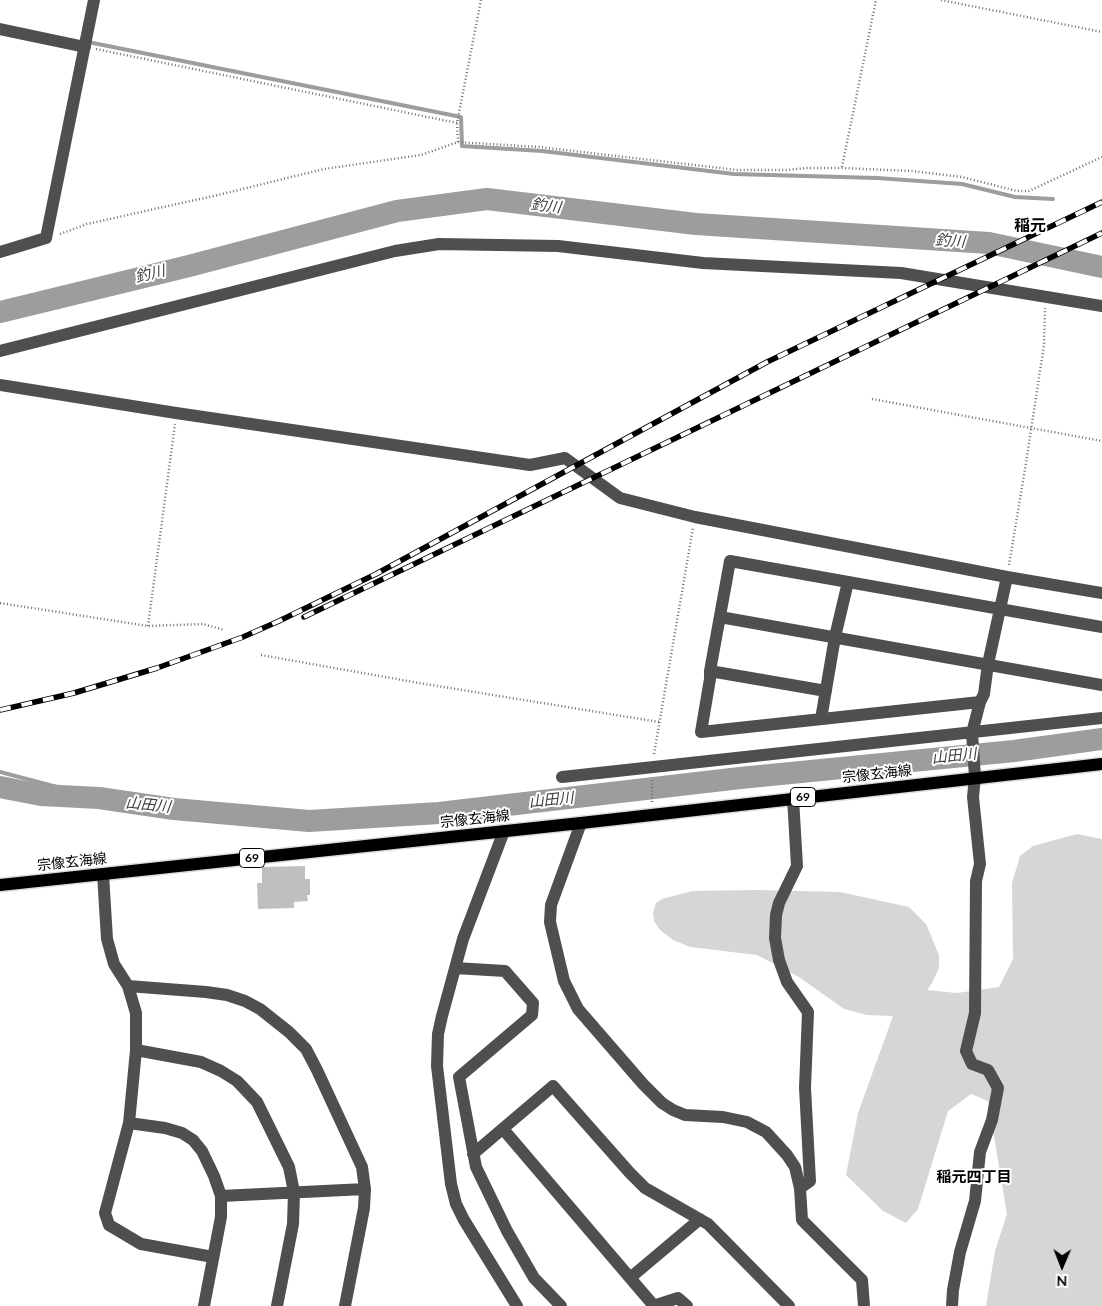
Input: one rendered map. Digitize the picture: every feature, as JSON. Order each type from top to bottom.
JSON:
[{"type":"main road","name":"宗像玄海線","points":[[0,885],[1102,764]]},
{"type":"street","points":[[0,252],[46,238],[94,0]]},
{"type":"street","points":[[0,29],[85,47]]},
{"type":"street","points":[[0,351],[395,251],[439,244],[558,246],[703,263],[901,273],[1102,306]]},
{"type":"street","points":[[0,385],[530,465],[564,458],[620,498],[695,517],[1007,577],[1102,593]]},
{"type":"street","points":[[980,702],[701,732],[730,561],[1102,627]]},
{"type":"street","points":[[952,1306],[960,1252],[975,1201],[980,1152],[992,1120],[998,1088],[988,1070],[972,1064],[966,1051],[975,1012],[976,881],[980,864],[973,798],[975,778],[972,733],[984,694],[988,664],[1007,577]]},
{"type":"street","points":[[821,719],[835,637],[848,582]]},
{"type":"street","points":[[720,617],[1102,685]]},
{"type":"street","points":[[710,671],[826,691]]},
{"type":"street","points":[[562,777],[1102,718]]},
{"type":"street","points":[[792,798],[797,866],[779,903],[776,915],[775,938],[779,960],[787,982],[808,1012],[804,1088],[810,1181],[800,1188]]},
{"type":"street","points":[[581,822],[551,905],[550,922],[564,981],[578,1009],[643,1084],[662,1103],[685,1115],[723,1117],[747,1122],[758,1126],[766,1132],[787,1154],[795,1167],[800,1188],[802,1220],[862,1280],[864,1306]]},
{"type":"street","points":[[504,831],[462,939],[442,1016],[437,1050],[437,1066],[451,1184],[456,1204],[517,1306]]},
{"type":"street","points":[[103,874],[107,939],[114,964],[128,986],[136,1013],[136,1050],[129,1123],[105,1213],[109,1225],[141,1244],[213,1257]]},
{"type":"street","points":[[455,968],[505,971],[533,1003],[532,1015],[459,1077],[476,1167],[507,1231],[534,1278],[561,1306]]},
{"type":"street","points":[[128,986],[227,995],[245,1001],[260,1009],[289,1032],[306,1049],[362,1167],[365,1188],[364,1208],[345,1306]]},
{"type":"street","points":[[136,1050],[201,1062],[221,1071],[242,1086],[257,1102],[289,1167],[294,1192],[293,1224],[277,1306]]},
{"type":"street","points":[[473,1154],[553,1086],[645,1188],[708,1224],[789,1306]]},
{"type":"street","points":[[129,1123],[165,1128],[182,1133],[193,1140],[202,1150],[221,1196],[221,1217],[204,1306]]},
{"type":"street","points":[[503,1129],[654,1306],[678,1298],[687,1306]]},
{"type":"street","points":[[221,1196],[365,1188]]},
{"type":"street","points":[[630,1278],[700,1219]]},
{"type":"path","points":[[458,142],[457,123],[481,0]]},
{"type":"path","points":[[842,168],[876,0]]},
{"type":"path","points":[[941,0],[1102,32]]},
{"type":"path","points":[[85,47],[457,123]]},
{"type":"path","points":[[46,238],[87,224],[324,169],[421,155],[458,142],[539,147],[737,170],[842,168],[920,172],[962,177],[1018,192],[1029,192],[1102,157]]},
{"type":"path","points":[[1007,577],[1044,345],[1045,296]]},
{"type":"path","points":[[872,399],[1102,441]]},
{"type":"path","points":[[148,626],[176,413]]},
{"type":"path","points":[[653,814],[651,768],[695,517]]},
{"type":"path","points":[[0,603],[148,626],[203,624],[224,630]]},
{"type":"path","points":[[261,655],[659,722]]},
{"type":"shaded area","points":[[1077,834],[1102,839],[1102,1306],[986,1306],[995,1251],[1007,1214],[988,1101],[971,1094],[948,1111],[918,1209],[906,1223],[883,1211],[846,1175],[858,1113],[893,1016],[867,1015],[844,1009],[799,977],[757,955],[690,947],[673,940],[660,930],[654,921],[653,913],[656,903],[662,899],[692,891],[840,892],[909,907],[926,924],[939,955],[939,968],[927,990],[957,993],[999,987],[1013,959],[1012,883],[1020,856],[1033,846]]},
{"type":"building","points":[[305,866],[305,879],[310,879],[310,895],[307,895],[308,901],[294,902],[294,908],[258,909],[257,883],[262,883],[262,867]]},
{"type":"waterway","points":[[88,42],[461,117],[462,146],[542,151],[734,174],[877,178],[962,184],[1015,197],[1053,199]]},
{"type":"waterway","name":"釣川","points":[[0,312],[189,266],[397,211],[487,199],[696,224],[989,243],[1102,267]]},
{"type":"waterway","name":"山田川","points":[[0,787],[41,795],[99,798],[174,809],[309,821],[439,813],[740,778],[1014,751],[1102,739]]},
{"type":"waterway","points":[[0,772],[99,798]]},
{"type":"railway","points":[[0,710],[74,693],[157,668],[243,637],[279,621],[376,574],[767,362],[1102,202]]},
{"type":"railway","points":[[304,617],[1102,233]]},
{"type":"district","name":"稲元","points":[[1030,226]]},
{"type":"district","name":"稲元四丁目","points":[[974,1177]]}]
